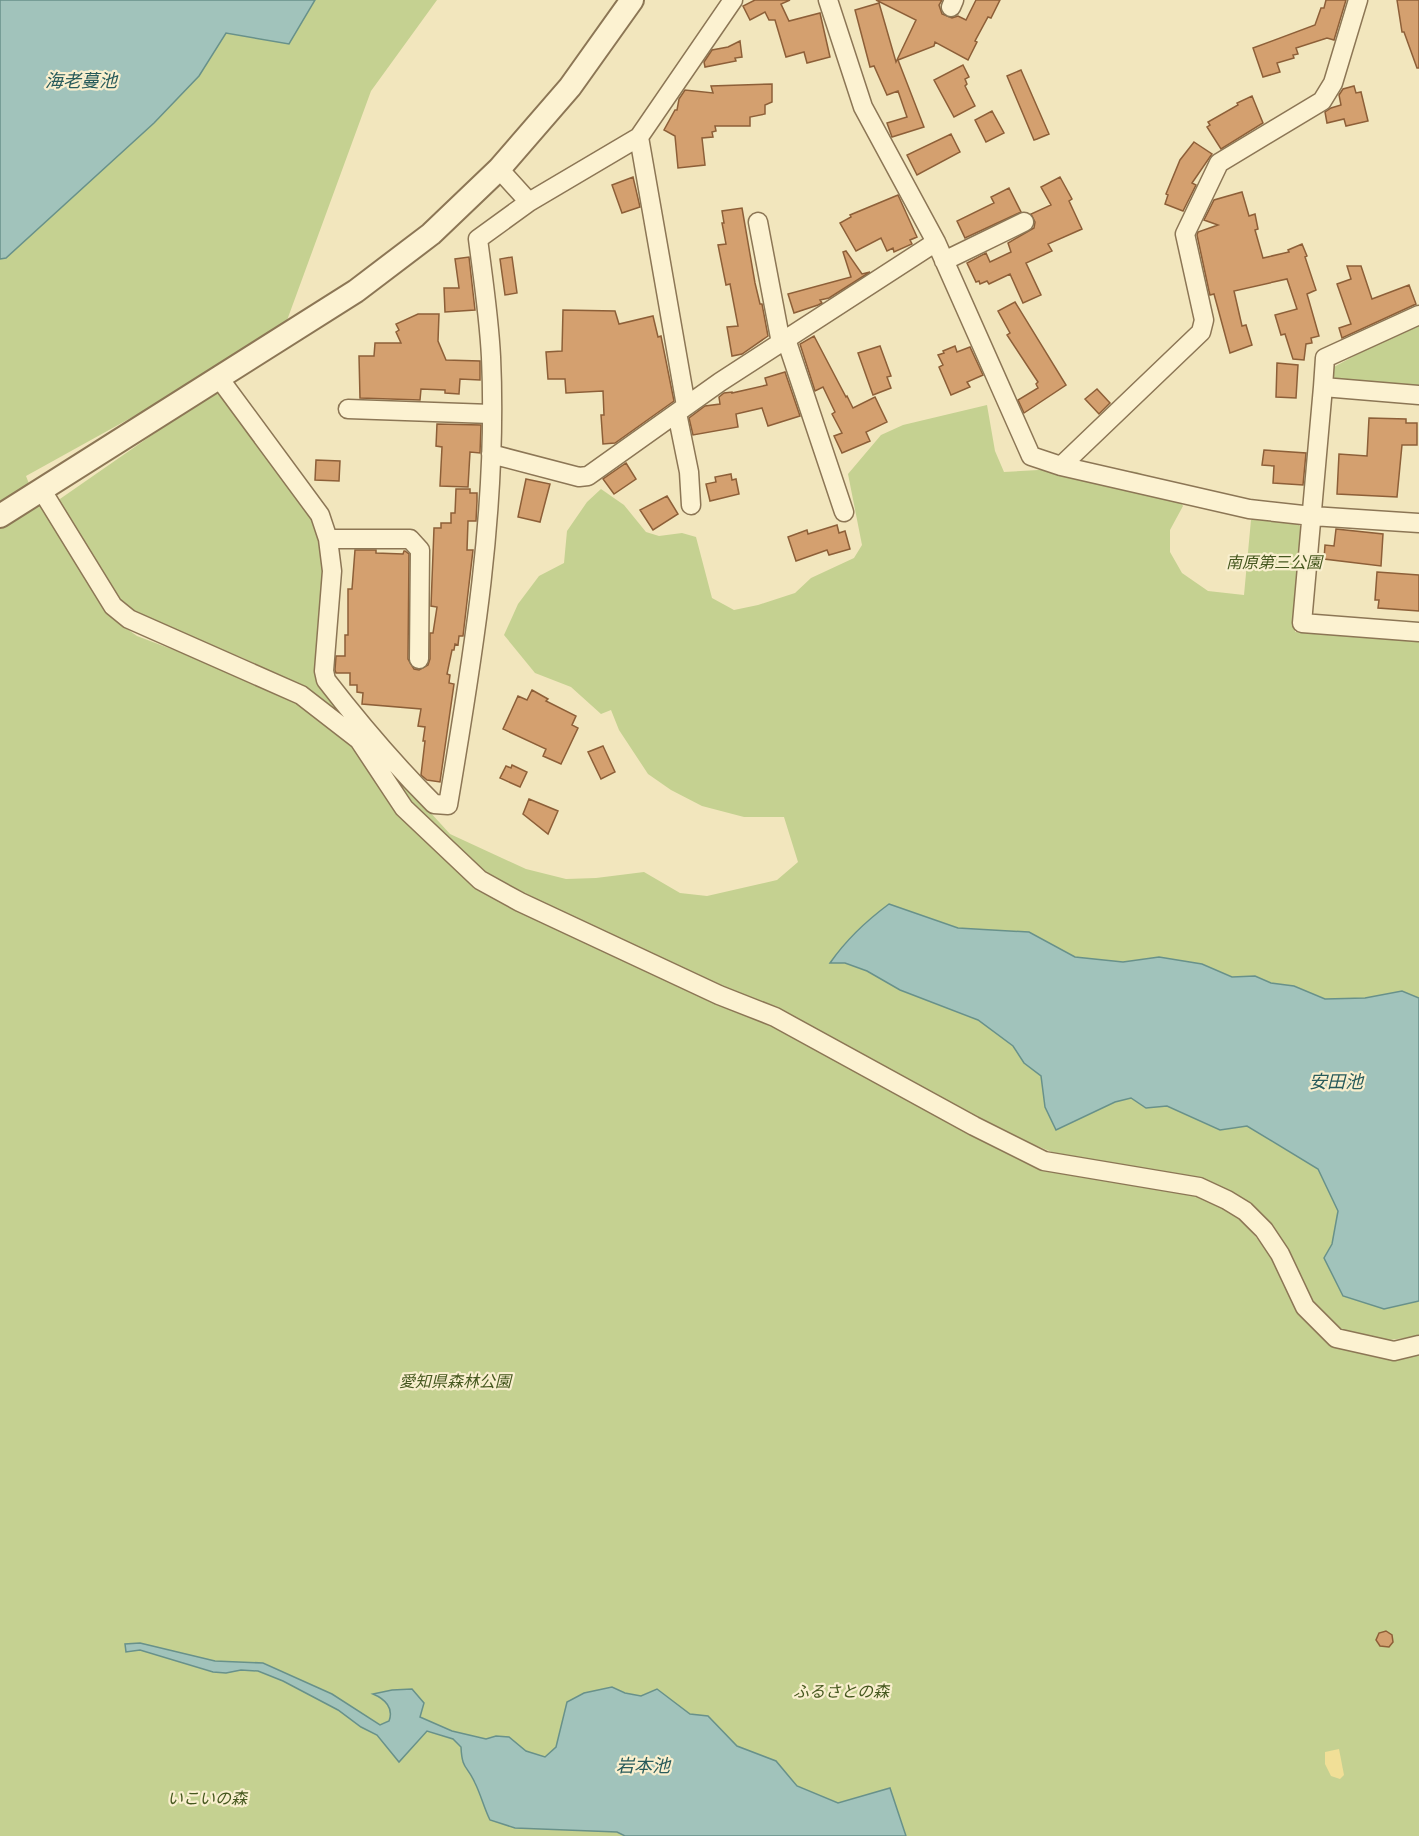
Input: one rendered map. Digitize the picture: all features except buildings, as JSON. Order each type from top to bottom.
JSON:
[{"type":"street","points":[[0,516],[356,291],[431,234],[499,169],[570,87],[632,0]]},
{"type":"street","points":[[42,489],[114,606],[129,619],[301,695],[363,737],[434,804],[448,805],[484,570],[491,454],[491,356],[478,238],[529,202],[639,137],[733,0]]},
{"type":"street","points":[[828,0],[863,107],[936,242],[1031,456],[1061,466],[1249,509],[1312,516],[1419,523]]},
{"type":"street","points":[[1061,466],[1201,332],[1204,320],[1185,234],[1219,164],[1322,101],[1333,82],[1358,0]]},
{"type":"street","points":[[639,137],[682,410],[691,505]]},
{"type":"street","points":[[499,169],[529,202]]},
{"type":"street","points":[[758,222],[784,341],[844,512]]},
{"type":"street","points":[[944,261],[1024,222]]},
{"type":"street","points":[[491,454],[579,477],[588,476],[784,341],[936,242]]},
{"type":"street","points":[[1419,315],[1325,358],[1302,623],[1419,632]]},
{"type":"street","points":[[219,378],[320,515],[328,539],[332,571],[324,671],[326,680],[363,737],[404,808],[480,880],[520,902],[719,995],[775,1017],[974,1126],[1044,1161],[1199,1187],[1227,1200],[1245,1211],[1263,1230],[1280,1254],[1305,1307],[1336,1338],[1394,1351],[1419,1345]]},
{"type":"street","points":[[1323,387],[1419,394]]},
{"type":"street","points":[[348,409],[491,414]]},
{"type":"street","points":[[328,539],[410,539],[420,550],[419,659]]},
{"type":"green space","name":"愛知県森林公園","points":[[0,0],[437,0],[371,91],[282,334],[26,476],[37,504],[49,512],[71,544],[113,619],[137,636],[224,669],[301,705],[356,744],[457,871],[572,933],[820,1049],[971,1131],[1008,1154],[1039,1168],[1194,1193],[1228,1209],[1243,1222],[1266,1249],[1300,1309],[1332,1345],[1396,1359],[1419,1355],[1419,1836],[0,1836]]},
{"type":"green space","points":[[1419,321],[1419,387],[1335,381],[1331,375],[1332,368]]},
{"type":"green space","points":[[214,392],[227,398],[306,500],[326,549],[319,674],[347,719],[290,681],[243,658],[142,617],[115,593],[93,564],[57,501]]},
{"type":"green space","name":"南原第三公園","points":[[987,405],[995,451],[1004,472],[1092,467],[1137,472],[1169,485],[1183,506],[1170,530],[1170,552],[1182,573],[1208,591],[1244,595],[1251,520],[1295,521],[1302,528],[1295,632],[1419,640],[1419,998],[1402,991],[1365,998],[1325,999],[1294,986],[1271,983],[1255,976],[1232,977],[1202,964],[1159,957],[1123,962],[1075,957],[1029,932],[958,928],[889,904],[857,931],[831,963],[845,963],[867,971],[900,990],[978,1020],[1013,1046],[1024,1063],[1041,1076],[1045,1107],[1056,1130],[1115,1102],[1131,1097],[1146,1108],[1167,1106],[1220,1130],[1247,1126],[1318,1169],[1338,1211],[1332,1244],[1384,1309],[1419,1301],[1419,1336],[1375,1342],[1346,1332],[1331,1322],[1311,1298],[1281,1245],[1244,1201],[1064,1157],[977,1121],[479,871],[417,813],[398,788],[381,756],[450,834],[526,869],[566,879],[644,872],[680,893],[707,896],[777,880],[798,862],[784,817],[744,817],[702,806],[671,790],[648,774],[619,730],[611,710],[601,714],[571,687],[535,673],[504,635],[518,604],[539,576],[564,563],[567,531],[587,502],[601,489],[624,505],[646,532],[659,536],[682,533],[696,537],[712,598],[734,610],[758,605],[795,593],[811,578],[854,558],[862,545],[848,474],[881,435],[903,425]]},
{"type":"sand","points":[[1339,1749],[1344,1775],[1340,1779],[1331,1776],[1325,1764],[1325,1752]]},
{"type":"water","name":"海老蔓池","points":[[0,0],[315,0],[289,44],[226,33],[199,76],[154,123],[6,258],[0,259]]},
{"type":"water","name":"安田池","points":[[889,904],[958,928],[1029,932],[1075,957],[1123,962],[1159,957],[1202,964],[1232,977],[1255,976],[1271,983],[1294,986],[1325,999],[1365,998],[1402,991],[1419,998],[1419,1301],[1384,1309],[1343,1296],[1324,1258],[1332,1244],[1338,1211],[1318,1169],[1247,1126],[1220,1130],[1167,1106],[1146,1108],[1131,1098],[1115,1102],[1056,1130],[1045,1107],[1041,1076],[1024,1063],[1013,1046],[978,1020],[900,990],[867,971],[845,963],[830,963],[857,931]]},
{"type":"water","name":"岩本池","points":[[140,1643],[215,1661],[263,1663],[332,1694],[380,1725],[389,1721],[390,1712],[385,1701],[373,1694],[412,1689],[424,1703],[420,1717],[452,1731],[486,1739],[496,1736],[509,1737],[526,1751],[545,1757],[556,1747],[567,1702],[584,1693],[612,1687],[625,1693],[641,1696],[657,1689],[690,1714],[708,1716],[737,1746],[776,1761],[797,1786],[838,1803],[890,1788],[906,1836],[625,1836],[617,1832],[515,1828],[490,1820],[464,1764],[461,1747],[453,1739],[427,1731],[399,1762],[377,1735],[361,1727],[338,1710],[283,1681],[258,1671],[213,1672],[140,1650],[126,1652],[125,1644]]},
{"type":"park label","name":"ふるさとの森","points":[[841,1691]]},
{"type":"park label","name":"いこいの森","points":[[207,1798]]}]
